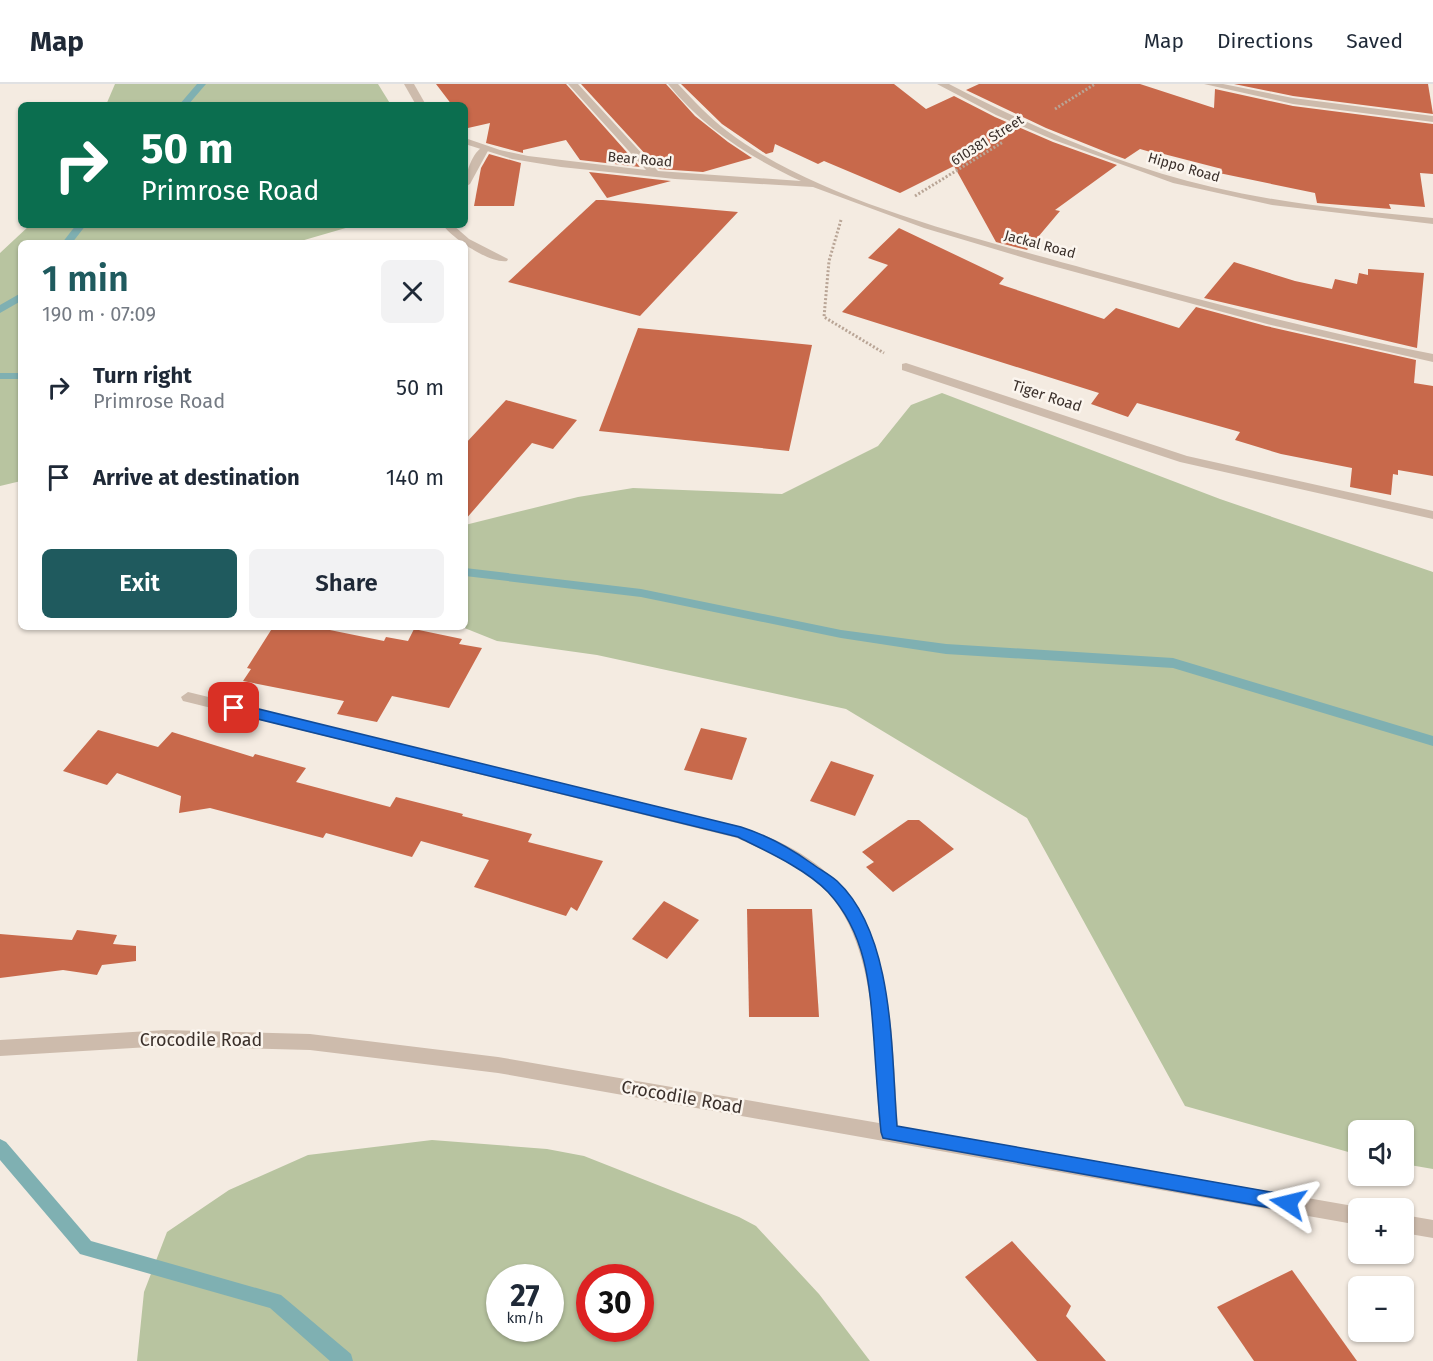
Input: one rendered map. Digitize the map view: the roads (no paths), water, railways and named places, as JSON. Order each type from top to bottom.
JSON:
[{"type":"street","points":[[409,84],[419,102]]},
{"type":"street","points":[[573,84],[655,174]]},
{"type":"street","name":"Jackal Road","points":[[674,84],[704,117],[724,133],[815,186],[889,213],[993,247],[1233,312],[1380,348],[1433,358]]},
{"type":"street","name":"Hippo Road","points":[[942,84],[1028,126],[1136,167],[1218,191],[1311,208],[1433,221]]},
{"type":"street","points":[[1209,84],[1293,101],[1433,119]]},
{"type":"street","name":"Bear Road","points":[[468,142],[484,149],[559,164],[815,186]]},
{"type":"street","points":[[468,178],[484,149]]},
{"type":"street","points":[[450,228],[466,240]]},
{"type":"street","points":[[468,241],[503,259]]},
{"type":"street","name":"Tiger Road","points":[[906,367],[1184,459],[1433,515]]},
{"type":"street","points":[[188,697],[741,833],[788,855],[832,886],[855,915],[867,941],[877,980],[889,1132]]},
{"type":"street","name":"Crocodile Road","points":[[0,1048],[166,1038],[310,1042],[498,1065],[1348,1214]]},
{"type":"street","points":[[1414,1226],[1433,1229]]},
{"type":"waterway","points":[[186,102],[202,84]]},
{"type":"waterway","points":[[69,240],[79,228]]},
{"type":"waterway","points":[[0,310],[18,298]]},
{"type":"waterway","points":[[0,376],[18,376]]},
{"type":"waterway","points":[[468,572],[641,593],[841,634],[946,649],[1173,663],[1433,741]]},
{"type":"waterway","points":[[0,1147],[86,1248],[275,1301],[344,1361]]}]
